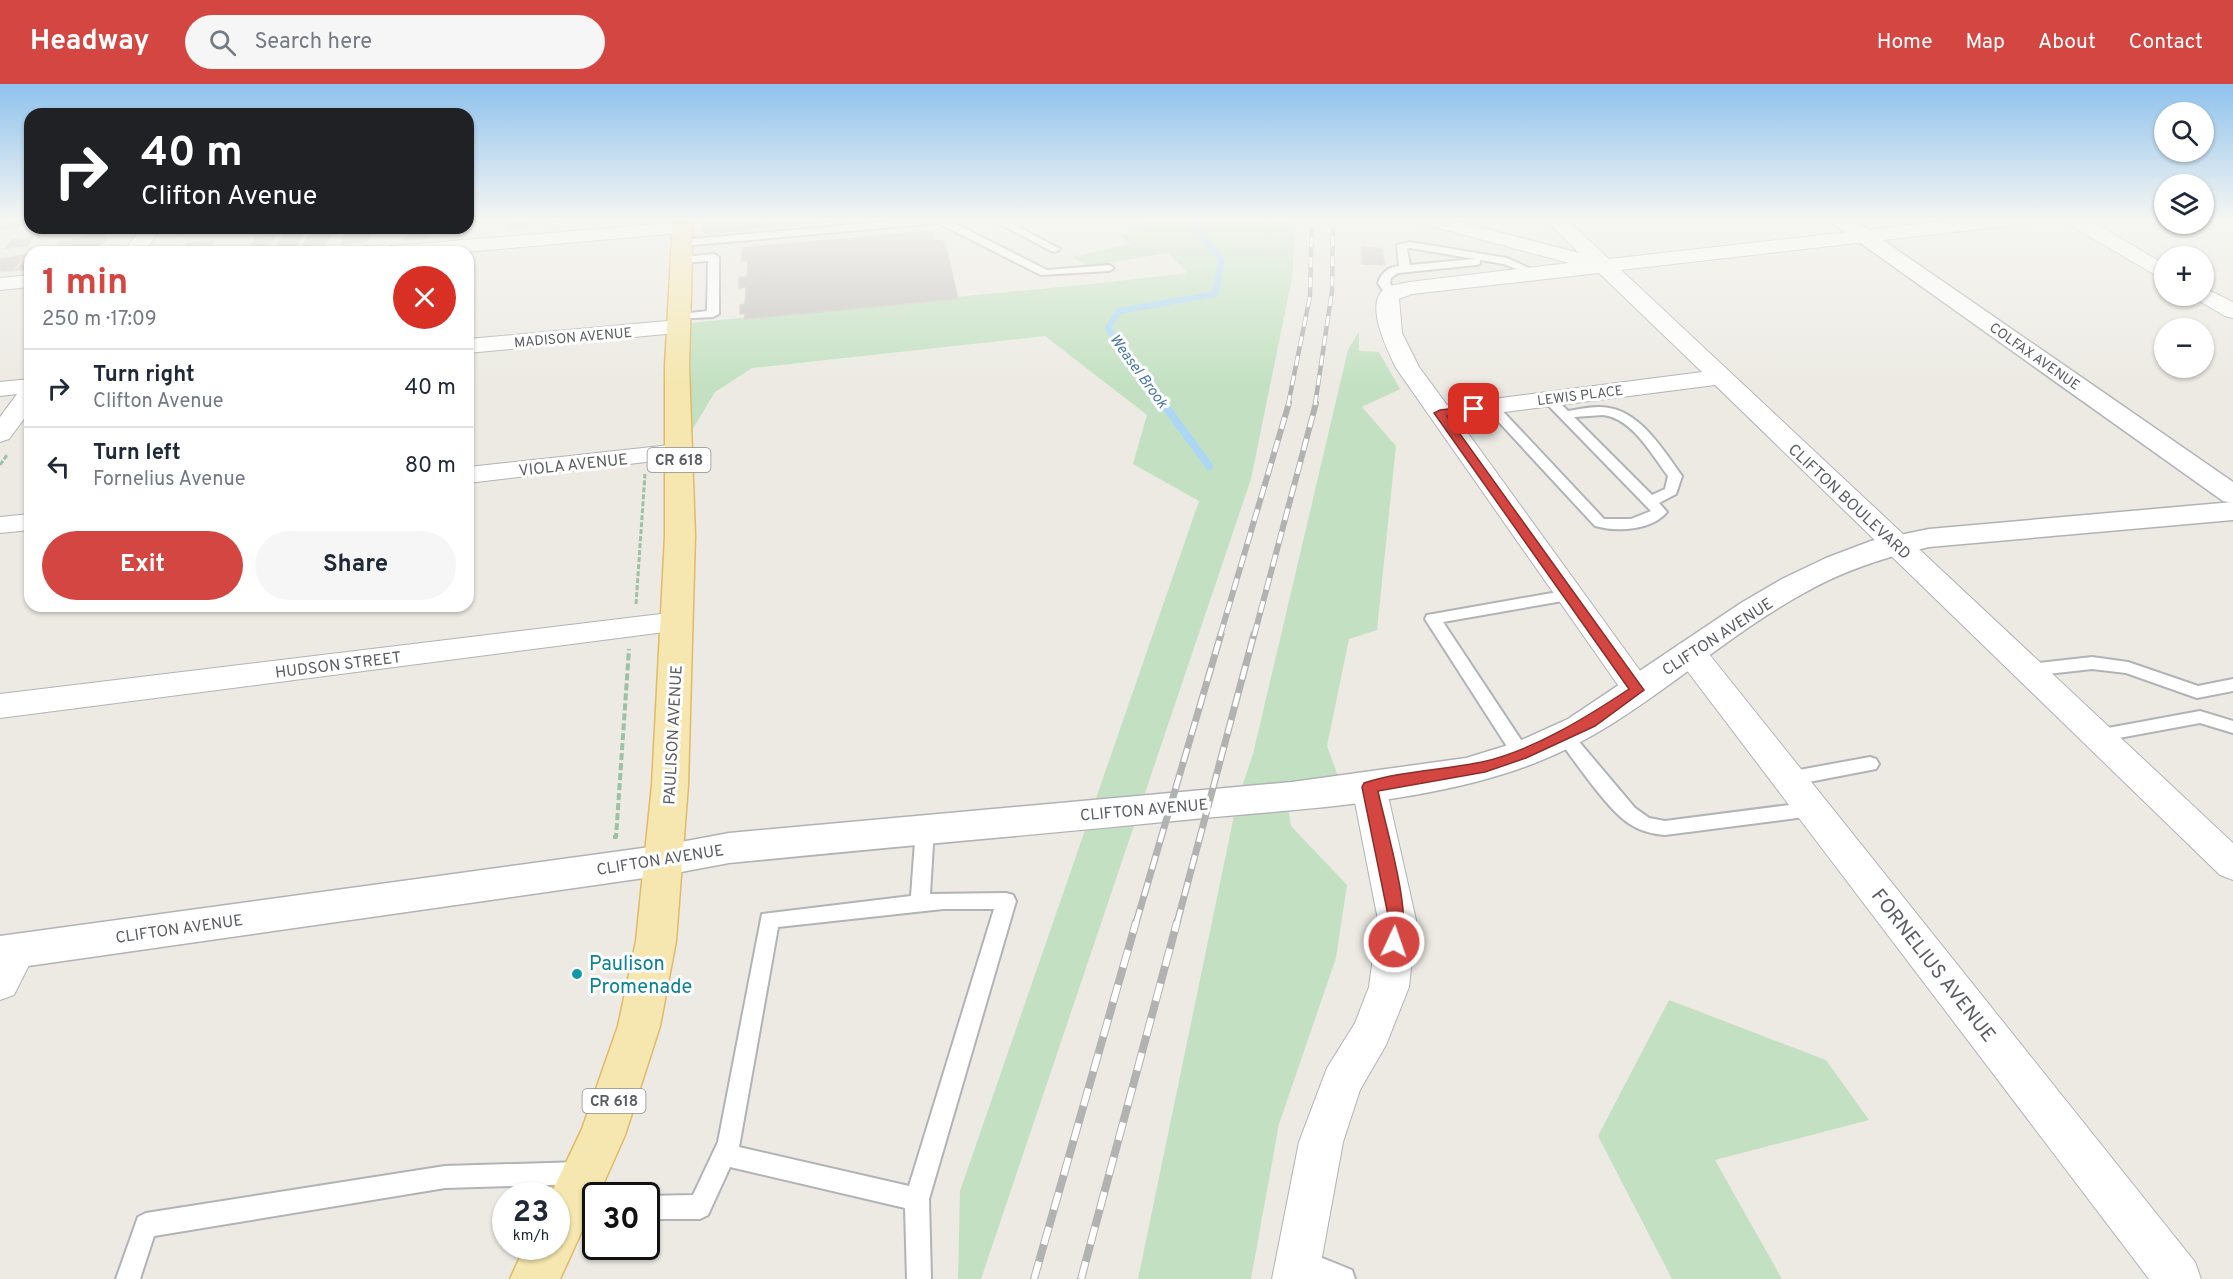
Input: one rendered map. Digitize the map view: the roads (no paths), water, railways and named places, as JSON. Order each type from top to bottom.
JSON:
[{"type":"main road","name":"PAULISON AVENUE","points":[[534,1279],[571,1214],[602,1135],[639,1026],[656,941],[665,860],[681,536],[678,322],[680,274]]},
{"type":"main road","name":"COLFAX AVENUE","points":[[1917,274],[2233,495]]},
{"type":"main road","name":"CLIFTON AVENUE","points":[[6,962],[665,860],[729,848],[1369,787],[1485,766],[1521,754],[1590,723],[1690,652],[1795,586],[1849,560],[1896,544],[1929,538],[2233,511]]},
{"type":"street","points":[[1536,274],[1409,288],[1391,294],[1388,299],[1391,333],[1397,350],[1440,413],[1638,690]]},
{"type":"street","name":"CLIFTON BOULEVARD","points":[[1614,274],[2233,865]]},
{"type":"street","points":[[0,284],[24,282]]},
{"type":"street","points":[[2214,300],[2233,311]]},
{"type":"street","name":"MADISON AVENUE","points":[[474,345],[678,322]]},
{"type":"street","name":"LEWIS PLACE","points":[[1440,413],[1491,407],[1556,407],[1720,377]]},
{"type":"street","points":[[0,389],[24,387]]},
{"type":"street","points":[[0,434],[24,402]]},
{"type":"street","name":"VIOLA AVENUE","points":[[474,474],[679,452]]},
{"type":"street","points":[[0,525],[24,523]]},
{"type":"street","name":"HUDSON STREET","points":[[0,706],[677,622]]},
{"type":"street","name":"FORNELIUS AVENUE","points":[[1690,652],[2178,1279]]},
{"type":"street","points":[[1297,1270],[1321,1142],[1342,1082],[1372,1032],[1389,987],[1397,920],[1369,787]]},
{"type":"lane","points":[[1389,274],[1384,283],[1391,294]]},
{"type":"lane","points":[[1491,407],[1600,523],[1617,525],[1643,522],[1660,512],[1556,407]]},
{"type":"lane","points":[[1556,407],[1617,413],[1631,423],[1675,476],[1671,491],[1649,502]]},
{"type":"lane","points":[[1521,754],[1433,619],[1569,595]]},
{"type":"lane","points":[[2029,670],[2092,663],[2128,668],[2197,692],[2233,685]]},
{"type":"lane","points":[[2197,692],[2203,706],[2200,717]]},
{"type":"lane","points":[[2097,736],[2200,717],[2233,727]]},
{"type":"lane","points":[[1564,735],[1632,818],[1648,826],[1665,828],[1812,809]]},
{"type":"lane","points":[[1788,779],[1870,764]]},
{"type":"lane","points":[[920,903],[925,828]]},
{"type":"lane","points":[[660,1207],[700,1207],[729,1143],[769,920],[920,903],[1006,901],[916,1199],[919,1279]]},
{"type":"lane","points":[[724,1155],[916,1199]]},
{"type":"lane","points":[[128,1279],[146,1225],[445,1177],[571,1214]]},
{"type":"lane","points":[[1297,1270],[1343,1279]]},
{"type":"waterway","name":"Weasel Brook","points":[[1164,405],[1108,328],[1119,311],[1215,294],[1219,274]]},
{"type":"waterway","name":"Weasel Brook","points":[[1163,403],[1209,466]]},
{"type":"railway","points":[[1288,405],[1310,296],[1311,274]]},
{"type":"railway","points":[[1315,405],[1332,291],[1332,274]]},
{"type":"railway","points":[[1220,636],[1289,403]]},
{"type":"railway","points":[[1254,636],[1316,403]]},
{"type":"railway","points":[[1136,923],[1221,634]]},
{"type":"railway","points":[[1177,923],[1254,634]]},
{"type":"railway","points":[[1034,1279],[1136,922]]},
{"type":"railway","points":[[1081,1279],[1177,922]]},
{"type":"place","name":"Paulison Promenade","points":[[577,974]]}]
